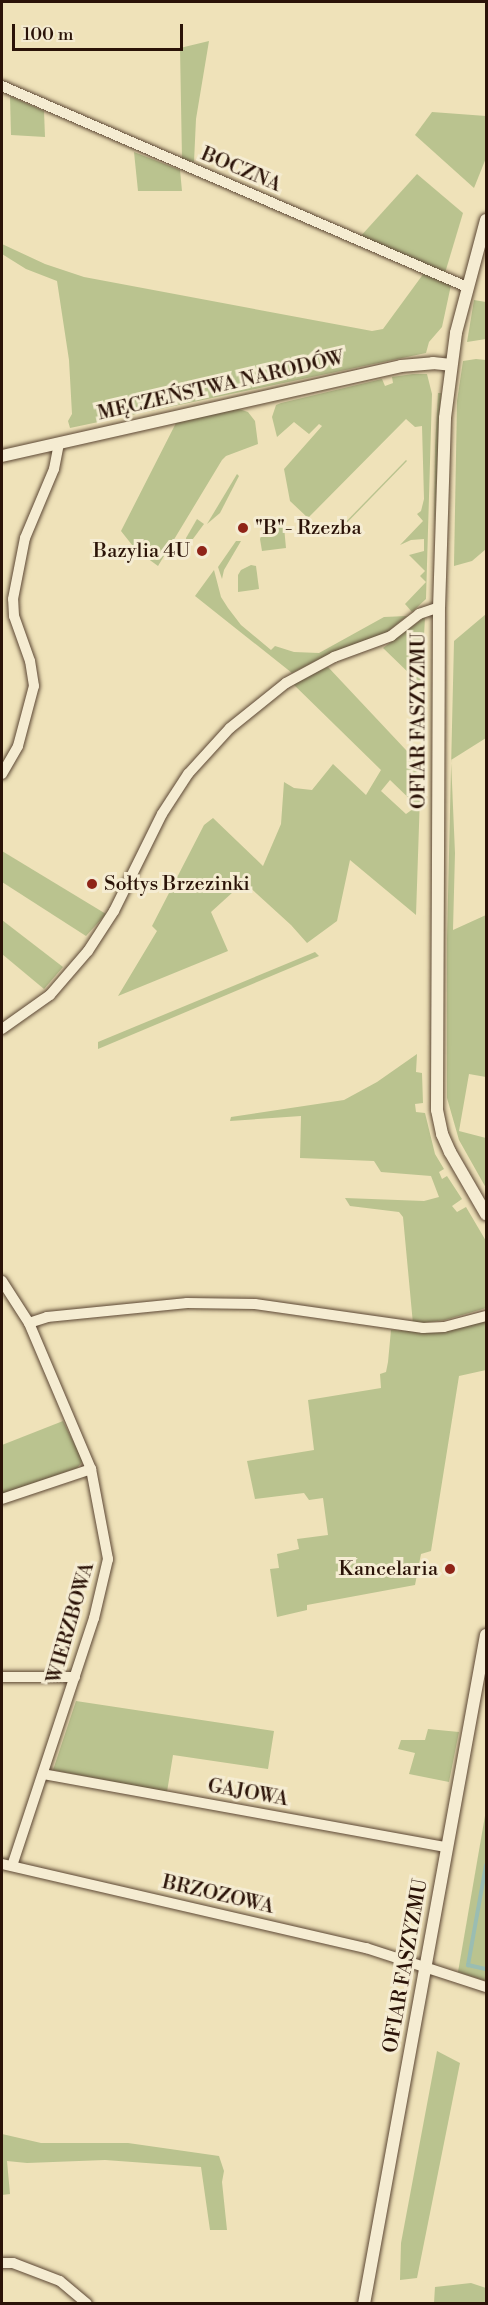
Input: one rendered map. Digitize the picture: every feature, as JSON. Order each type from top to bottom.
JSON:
[{"type":"street","name":"BOCZNA","points":[[2,86],[467,287]]},
{"type":"street","name":"OFIAR FASZYZMU","points":[[486,220],[467,287],[450,365],[445,418],[439,607],[436,1110],[442,1134],[450,1152],[486,1214]]},
{"type":"street","name":"MĘCZEŃSTWA NARODÓW","points":[[2,456],[401,366],[433,363],[450,365]]},
{"type":"street","points":[[2,774],[18,746],[34,686],[30,661],[14,616],[13,599],[25,538],[54,469],[59,443]]},
{"type":"street","points":[[2,1029],[50,995],[88,951],[114,911],[162,814],[188,774],[223,735],[286,682],[334,657],[391,636],[419,614],[439,607]]},
{"type":"street","name":"WIERZBOWA","points":[[2,1281],[29,1323],[91,1469],[108,1559],[94,1618],[43,1774],[7,1865]]},
{"type":"street","points":[[29,1323],[47,1317],[187,1303],[266,1306],[412,1328],[444,1326],[486,1316]]},
{"type":"street","points":[[2,1499],[91,1469]]},
{"type":"street","name":"OFIAR FASZYZMU","points":[[363,2304],[486,1635]]},
{"type":"street","points":[[2,1677],[75,1677]]},
{"type":"street","name":"GAJOWA","points":[[43,1774],[446,1847]]},
{"type":"street","name":"BRZOZOWA","points":[[7,1865],[366,1948],[486,1988]]},
{"type":"street","points":[[2,2263],[13,2263],[60,2281],[87,2304]]},
{"type":"green space","points":[[209,41],[196,119],[194,162],[182,159],[180,48]]},
{"type":"green space","points":[[10,96],[44,111],[45,137],[11,135]]},
{"type":"green space","points":[[432,112],[486,116],[486,158],[474,188],[415,135]]},
{"type":"green space","points":[[134,152],[180,170],[182,191],[138,191]]},
{"type":"green space","points":[[417,174],[463,213],[445,273],[359,238]]},
{"type":"green space","points":[[2,244],[45,264],[84,277],[372,331],[383,329],[424,273],[451,285],[442,327],[429,342],[426,353],[70,428],[68,421],[72,414],[69,360],[57,281],[26,269],[2,254]]},
{"type":"green space","points":[[474,300],[486,302],[486,339],[467,342]]},
{"type":"green space","points":[[486,360],[486,549],[472,561],[454,566],[457,401],[463,361]]},
{"type":"green space","points":[[427,374],[432,394],[426,599],[412,612],[405,604],[426,582],[420,576],[425,571],[409,555],[424,551],[424,539],[411,540],[400,545],[423,521],[417,514],[421,511],[424,499],[422,426],[415,427],[406,419],[308,518],[290,501],[284,469],[322,426],[319,424],[309,434],[294,422],[277,437],[272,417],[276,405],[281,403],[382,379],[385,386],[393,383],[392,377]]},
{"type":"green space","points":[[438,393],[441,393],[434,533],[435,447]]},
{"type":"green space","points":[[236,408],[248,412],[255,421],[258,444],[226,456],[222,460],[158,566],[136,550],[121,531],[177,421]]},
{"type":"green space","points":[[407,461],[335,535],[334,534]]},
{"type":"green space","points":[[237,474],[239,476],[220,513],[207,524]]},
{"type":"green space","points":[[197,519],[204,524],[187,547],[186,538]]},
{"type":"green space","points":[[279,526],[284,527],[286,548],[262,551],[260,539],[262,534]]},
{"type":"green space","points":[[236,541],[241,541],[224,570],[222,579],[218,567]]},
{"type":"green space","points":[[251,565],[256,566],[259,589],[238,592],[238,575],[241,570]]},
{"type":"green space","points":[[214,570],[221,597],[228,608],[241,625],[271,650],[275,646],[294,652],[319,653],[384,617],[407,616],[386,633],[333,652],[292,673],[195,596]]},
{"type":"green space","points":[[486,614],[486,738],[451,760],[454,641]]},
{"type":"green space","points":[[425,617],[421,693],[413,677],[383,648]]},
{"type":"green space","points":[[328,667],[421,766],[416,915],[350,860],[337,921],[307,943],[291,925],[244,882],[211,912],[228,951],[118,996],[157,931],[152,926],[204,825],[213,818],[263,866],[281,824],[284,782],[294,788],[312,790],[333,764],[366,795],[381,770],[291,682]],"holes":[[[390,780],[417,806],[406,814],[381,791]]]},
{"type":"green space","points":[[451,763],[455,853],[453,930],[486,915],[486,1077],[469,1074],[459,1131],[486,1138],[486,1188],[459,1140],[447,1098],[447,939]]},
{"type":"green space","points":[[2,851],[106,914],[86,936],[2,882]]},
{"type":"green space","points":[[2,920],[63,967],[44,989],[2,954]]},
{"type":"green space","points":[[315,952],[319,956],[98,1049],[98,1042]]},
{"type":"green space","points":[[417,1054],[416,1072],[422,1073],[423,1103],[415,1104],[416,1112],[425,1113],[435,1154],[444,1169],[439,1172],[442,1179],[447,1176],[462,1199],[452,1206],[457,1212],[466,1207],[486,1241],[486,1308],[445,1320],[413,1324],[403,1217],[399,1212],[350,1206],[345,1198],[424,1201],[439,1197],[431,1176],[381,1172],[374,1161],[300,1158],[301,1116],[230,1121],[231,1117],[344,1100],[377,1082]]},
{"type":"green space","points":[[486,1319],[486,1370],[459,1376],[431,1551],[421,1554],[415,1585],[307,1605],[307,1610],[277,1617],[270,1569],[279,1568],[277,1554],[299,1549],[297,1539],[328,1535],[323,1498],[309,1500],[304,1493],[255,1499],[247,1461],[314,1450],[308,1400],[381,1388],[380,1374],[386,1372],[391,1330],[411,1331]]},
{"type":"green space","points":[[63,1421],[83,1461],[77,1468],[2,1494],[2,1445]]},
{"type":"green space","points":[[76,1701],[274,1731],[268,1769],[173,1755],[167,1792],[53,1770]]},
{"type":"green space","points":[[428,1729],[459,1732],[449,1782],[409,1774],[415,1753],[398,1749],[401,1740],[425,1740]]},
{"type":"green space","points":[[486,1810],[486,1981],[458,1972]]},
{"type":"green space","points":[[437,2051],[460,2063],[417,2278],[400,2280],[401,2243]]},
{"type":"green space","points":[[2,2134],[41,2143],[128,2143],[219,2156],[224,2171],[222,2182],[227,2230],[210,2230],[201,2167],[105,2160],[27,2163],[7,2161],[10,2194],[2,2195]]},
{"type":"green space","points":[[471,2283],[486,2288],[486,2303],[434,2303],[435,2287]]},
{"type":"waterway","points":[[486,1865],[468,1965],[486,1969]]},
{"type":"place","name":"\"B\"- Rzezba","points":[[243,528]]},
{"type":"place","name":"Bazylia 4U","points":[[202,551]]},
{"type":"place","name":"Sołtys Brzezinki","points":[[92,884]]},
{"type":"place","name":"Kancelaria","points":[[450,1569]]}]
